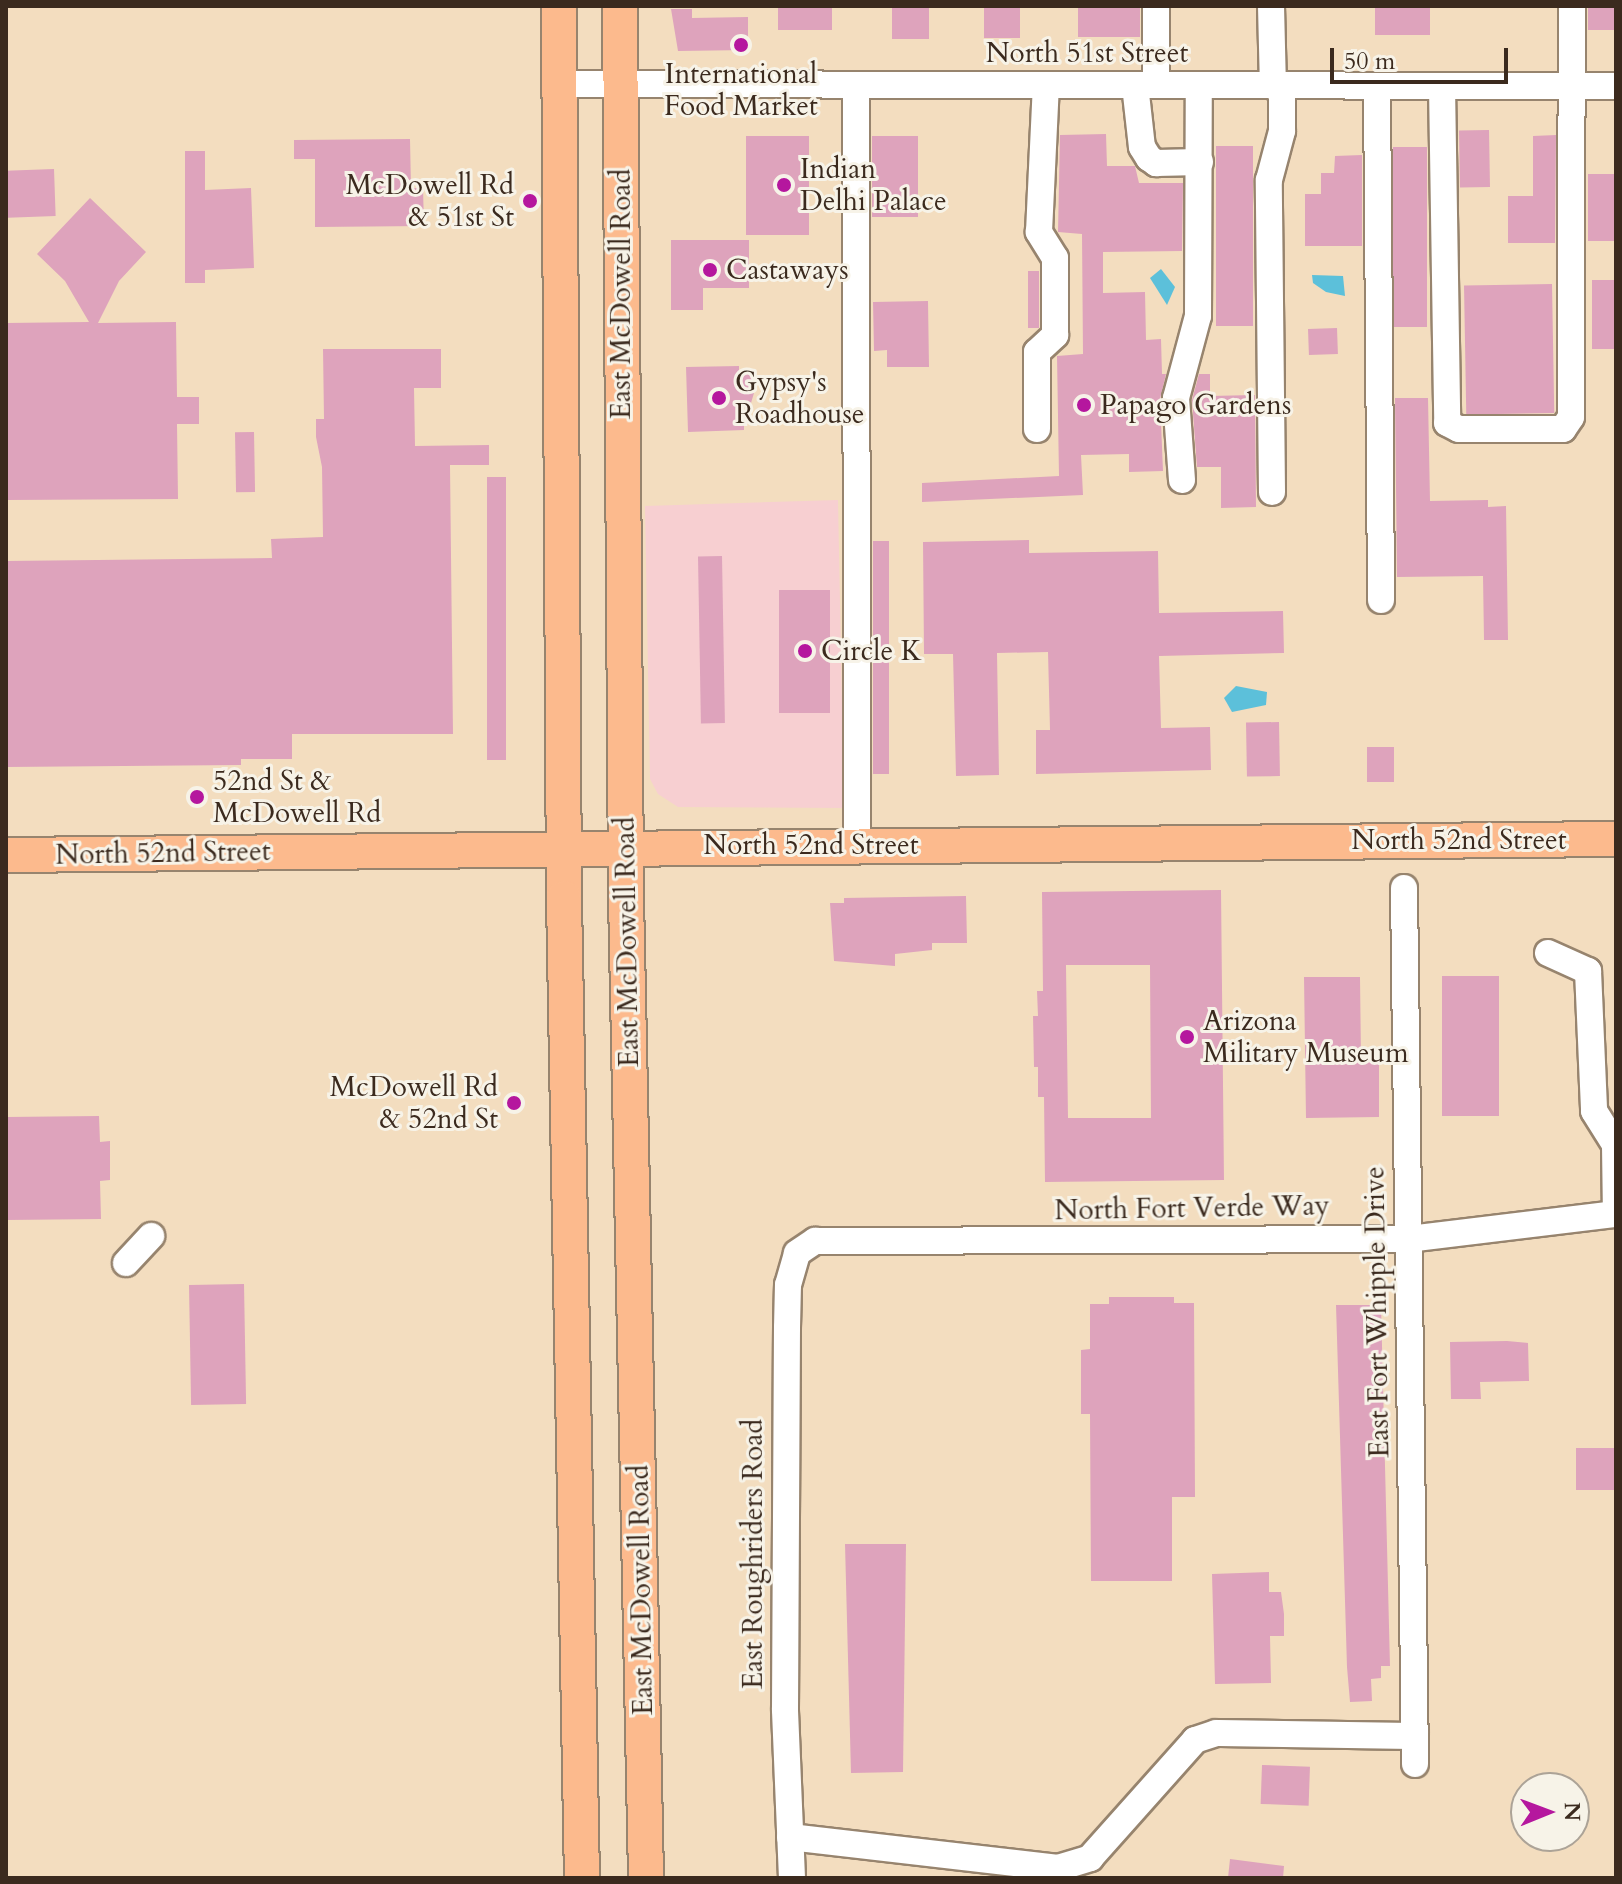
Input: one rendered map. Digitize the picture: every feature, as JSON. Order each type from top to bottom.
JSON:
[{"type":"main road","points":[[559,6],[564,847],[582,1878]]},
{"type":"main road","name":"East McDowell Road","points":[[620,6],[625,847],[646,1878]]},
{"type":"main road","name":"North 52nd Street","points":[[6,855],[564,847],[1616,839]]},
{"type":"street","points":[[1156,6],[1142,147],[1156,163],[1200,162]]},
{"type":"street","points":[[1271,6],[1282,131],[1269,180],[1272,492]]},
{"type":"street","points":[[1442,86],[1447,423],[1459,429],[1563,429],[1571,417],[1572,6]]},
{"type":"street","name":"North 51st Street","points":[[559,84],[1616,86]]},
{"type":"street","points":[[1037,429],[1037,352],[1055,335],[1055,258],[1039,232],[1046,85]]},
{"type":"street","points":[[1182,480],[1176,398],[1198,316],[1199,85]]},
{"type":"street","points":[[856,86],[857,845]]},
{"type":"street","points":[[1377,86],[1381,600]]},
{"type":"street","name":"East Fort Whipple Drive","points":[[1404,888],[1415,1764]]},
{"type":"street","points":[[1548,953],[1588,971],[1594,1111],[1615,1145],[1616,1213]]},
{"type":"street","name":"North Fort Verde Way","points":[[815,1241],[1408,1239],[1616,1213]]},
{"type":"street","points":[[126,1263],[151,1236]]},
{"type":"street","name":"East Roughriders Road","points":[[792,1878],[785,1709],[788,1285],[797,1253],[815,1241]]},
{"type":"street","points":[[790,1837],[1058,1868],[1090,1858],[1195,1740],[1236,1732],[1415,1736]]},
{"type":"shaded area","points":[[838,500],[844,808],[678,807],[658,794],[650,779],[645,506]]},
{"type":"water","points":[[1161,269],[1175,287],[1167,305],[1150,278]]},
{"type":"water","points":[[1312,275],[1343,276],[1345,296],[1326,292],[1313,283]]},
{"type":"water","points":[[1236,686],[1267,692],[1266,705],[1232,712],[1224,698]]},
{"type":"building","points":[[778,6],[832,6],[832,30],[778,30]]},
{"type":"building","points":[[892,6],[929,6],[929,39],[892,39]]},
{"type":"building","points":[[984,6],[1020,6],[1020,38],[984,38]]},
{"type":"building","points":[[1078,6],[1140,6],[1140,37],[1078,37]]},
{"type":"building","points":[[1375,6],[1430,6],[1430,35],[1375,35]]},
{"type":"building","points":[[1588,6],[1616,6],[1616,30],[1588,30]]},
{"type":"building","points":[[671,9],[692,9],[692,18],[748,17],[748,50],[678,51]]},
{"type":"building","points":[[1489,130],[1490,187],[1460,188],[1459,131]]},
{"type":"building","points":[[1106,134],[1107,166],[1135,166],[1139,183],[1183,183],[1182,251],[1103,252],[1103,293],[1145,292],[1146,340],[1161,339],[1162,374],[1166,374],[1160,399],[1163,471],[1129,472],[1129,454],[1081,455],[1083,495],[922,502],[922,483],[1059,476],[1057,356],[1083,354],[1082,234],[1058,232],[1060,135]]},
{"type":"building","points":[[1556,135],[1555,243],[1508,243],[1508,196],[1533,196],[1533,136]]},
{"type":"building","name":"Indian Delhi Palace","points":[[746,136],[809,136],[809,235],[746,235]]},
{"type":"building","points":[[872,136],[918,136],[918,217],[872,217]]},
{"type":"building","points":[[410,139],[411,188],[423,188],[424,226],[315,227],[315,159],[294,159],[294,140]]},
{"type":"building","points":[[1216,146],[1253,146],[1253,326],[1216,326]]},
{"type":"building","points":[[1393,147],[1427,147],[1427,327],[1393,327]]},
{"type":"building","points":[[185,151],[205,151],[205,190],[251,188],[254,268],[205,270],[205,283],[185,283]]},
{"type":"building","points":[[1362,155],[1362,246],[1305,246],[1305,194],[1321,194],[1321,173],[1334,173],[1335,156]]},
{"type":"building","points":[[54,169],[56,216],[8,218],[6,171]]},
{"type":"building","points":[[1588,174],[1616,174],[1616,241],[1588,241]]},
{"type":"building","points":[[90,198],[146,252],[119,281],[98,323],[176,322],[177,397],[199,397],[199,424],[177,424],[178,499],[6,500],[6,323],[89,322],[65,281],[37,254]]},
{"type":"building","name":"Castaways","points":[[671,240],[749,240],[749,288],[703,288],[703,310],[671,310]]},
{"type":"building","points":[[1028,271],[1039,271],[1039,328],[1028,328]]},
{"type":"building","points":[[1592,280],[1616,280],[1616,349],[1592,349]]},
{"type":"building","points":[[1552,284],[1554,413],[1466,415],[1464,286]]},
{"type":"building","points":[[928,301],[929,367],[887,367],[887,350],[874,351],[873,302]]},
{"type":"building","points":[[1337,328],[1338,354],[1309,355],[1308,329]]},
{"type":"building","points":[[323,349],[441,349],[441,388],[414,388],[415,446],[489,445],[489,465],[450,465],[453,734],[292,734],[292,759],[241,759],[241,765],[6,767],[6,561],[272,558],[271,539],[323,537],[322,467],[316,419],[324,419]]},
{"type":"building","name":"Gypsy's Roadhouse","points":[[739,366],[739,373],[754,373],[751,403],[744,403],[744,430],[688,432],[686,367]]},
{"type":"building","points":[[1199,374],[1210,374],[1210,396],[1255,395],[1256,507],[1221,508],[1221,467],[1197,467],[1192,400]]},
{"type":"building","points":[[1395,398],[1428,398],[1430,501],[1488,500],[1488,507],[1506,506],[1508,640],[1484,640],[1483,576],[1397,577]]},
{"type":"building","points":[[235,432],[254,432],[255,492],[236,492]]},
{"type":"building","points":[[487,477],[506,477],[506,760],[487,760]]},
{"type":"building","points":[[1029,540],[1029,553],[1158,551],[1159,613],[1283,611],[1284,653],[1159,656],[1161,728],[1210,727],[1211,770],[1036,774],[1036,730],[1050,730],[1048,652],[997,653],[999,775],[956,776],[953,654],[924,654],[923,542]]},
{"type":"building","points":[[873,541],[889,541],[889,774],[873,774]]},
{"type":"building","points":[[698,556],[722,556],[725,723],[701,723]]},
{"type":"building","name":"Circle K","points":[[779,590],[830,590],[830,713],[779,713]]},
{"type":"building","points":[[1279,722],[1280,776],[1247,777],[1246,723]]},
{"type":"building","points":[[1367,747],[1394,747],[1394,782],[1367,782]]},
{"type":"building","name":"Arizona Military Museum","points":[[1221,890],[1224,1180],[1045,1182],[1044,1097],[1038,1097],[1033,1016],[1038,1016],[1037,991],[1043,991],[1042,892]],"holes":[[[1066,965],[1150,965],[1151,1118],[1068,1118]]]},
{"type":"building","points":[[966,896],[967,943],[932,943],[932,950],[895,954],[895,966],[834,961],[830,903],[844,903],[844,898]]},
{"type":"building","points":[[1442,976],[1499,976],[1499,1116],[1442,1116]]},
{"type":"building","points":[[1304,977],[1360,977],[1361,1060],[1379,1060],[1379,1117],[1306,1118]]},
{"type":"building","points":[[99,1116],[100,1142],[110,1141],[110,1180],[100,1181],[101,1219],[6,1220],[6,1117]]},
{"type":"building","points":[[244,1284],[246,1404],[191,1405],[189,1285]]},
{"type":"building","points":[[1109,1297],[1174,1297],[1174,1303],[1194,1303],[1195,1497],[1172,1497],[1172,1581],[1091,1581],[1090,1414],[1081,1414],[1081,1350],[1090,1349],[1090,1304],[1109,1304]]},
{"type":"building","points":[[1336,1305],[1381,1305],[1390,1666],[1381,1666],[1381,1678],[1371,1679],[1372,1701],[1350,1702]]},
{"type":"building","points":[[1450,1342],[1528,1343],[1529,1381],[1480,1382],[1481,1399],[1451,1399]]},
{"type":"building","points":[[1576,1448],[1616,1448],[1616,1490],[1576,1490]]},
{"type":"building","points":[[845,1544],[906,1544],[903,1772],[851,1773]]},
{"type":"building","points":[[1269,1572],[1269,1592],[1281,1592],[1284,1614],[1284,1636],[1270,1636],[1271,1683],[1215,1684],[1212,1574]]},
{"type":"building","points":[[1262,1765],[1310,1767],[1309,1806],[1261,1804]]},
{"type":"building","points":[[1230,1859],[1284,1866],[1283,1878],[1228,1878]]},
{"type":"place","name":"International Food Market","points":[[741,45]]},
{"type":"place","name":"Indian Delhi Palace","points":[[784,185]]},
{"type":"place","name":"McDowell Rd & 51st St","points":[[530,201]]},
{"type":"place","name":"Castaways","points":[[710,270]]},
{"type":"place","name":"Gypsy's Roadhouse","points":[[719,398]]},
{"type":"place","name":"Papago Gardens","points":[[1084,405]]},
{"type":"place","name":"Circle K","points":[[805,651]]},
{"type":"place","name":"52nd St & McDowell Rd","points":[[197,797]]},
{"type":"place","name":"Arizona Military Museum","points":[[1187,1037]]},
{"type":"place","name":"McDowell Rd & 52nd St","points":[[514,1103]]}]
